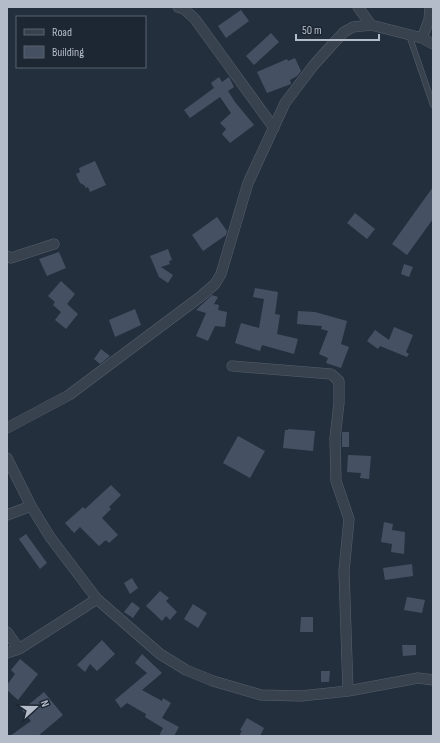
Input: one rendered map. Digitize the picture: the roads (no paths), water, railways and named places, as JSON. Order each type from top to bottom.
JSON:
[{"type":"street","points":[[178,7],[184,9],[194,19],[274,128]]},
{"type":"street","points":[[358,7],[371,25]]},
{"type":"street","points":[[422,38],[429,20],[430,7]]},
{"type":"street","points":[[7,428],[69,395],[215,284],[221,274],[248,183],[285,103],[344,32],[353,27],[371,25],[422,38],[433,44]]},
{"type":"street","points":[[7,256],[12,258],[54,244]]},
{"type":"street","points":[[232,366],[331,374],[339,381],[339,403],[334,438],[336,481],[349,520],[344,571],[348,691]]},
{"type":"street","points":[[7,458],[31,506],[50,537],[97,599],[160,654],[186,670],[213,681],[260,694],[301,696],[348,691],[418,678],[433,680]]},
{"type":"street","points":[[7,515],[31,506]]},
{"type":"street","points":[[7,653],[19,649],[97,599]]},
{"type":"street","points":[[7,632],[19,649]]},
{"type":"lane","points":[[409,35],[433,105]]}]
